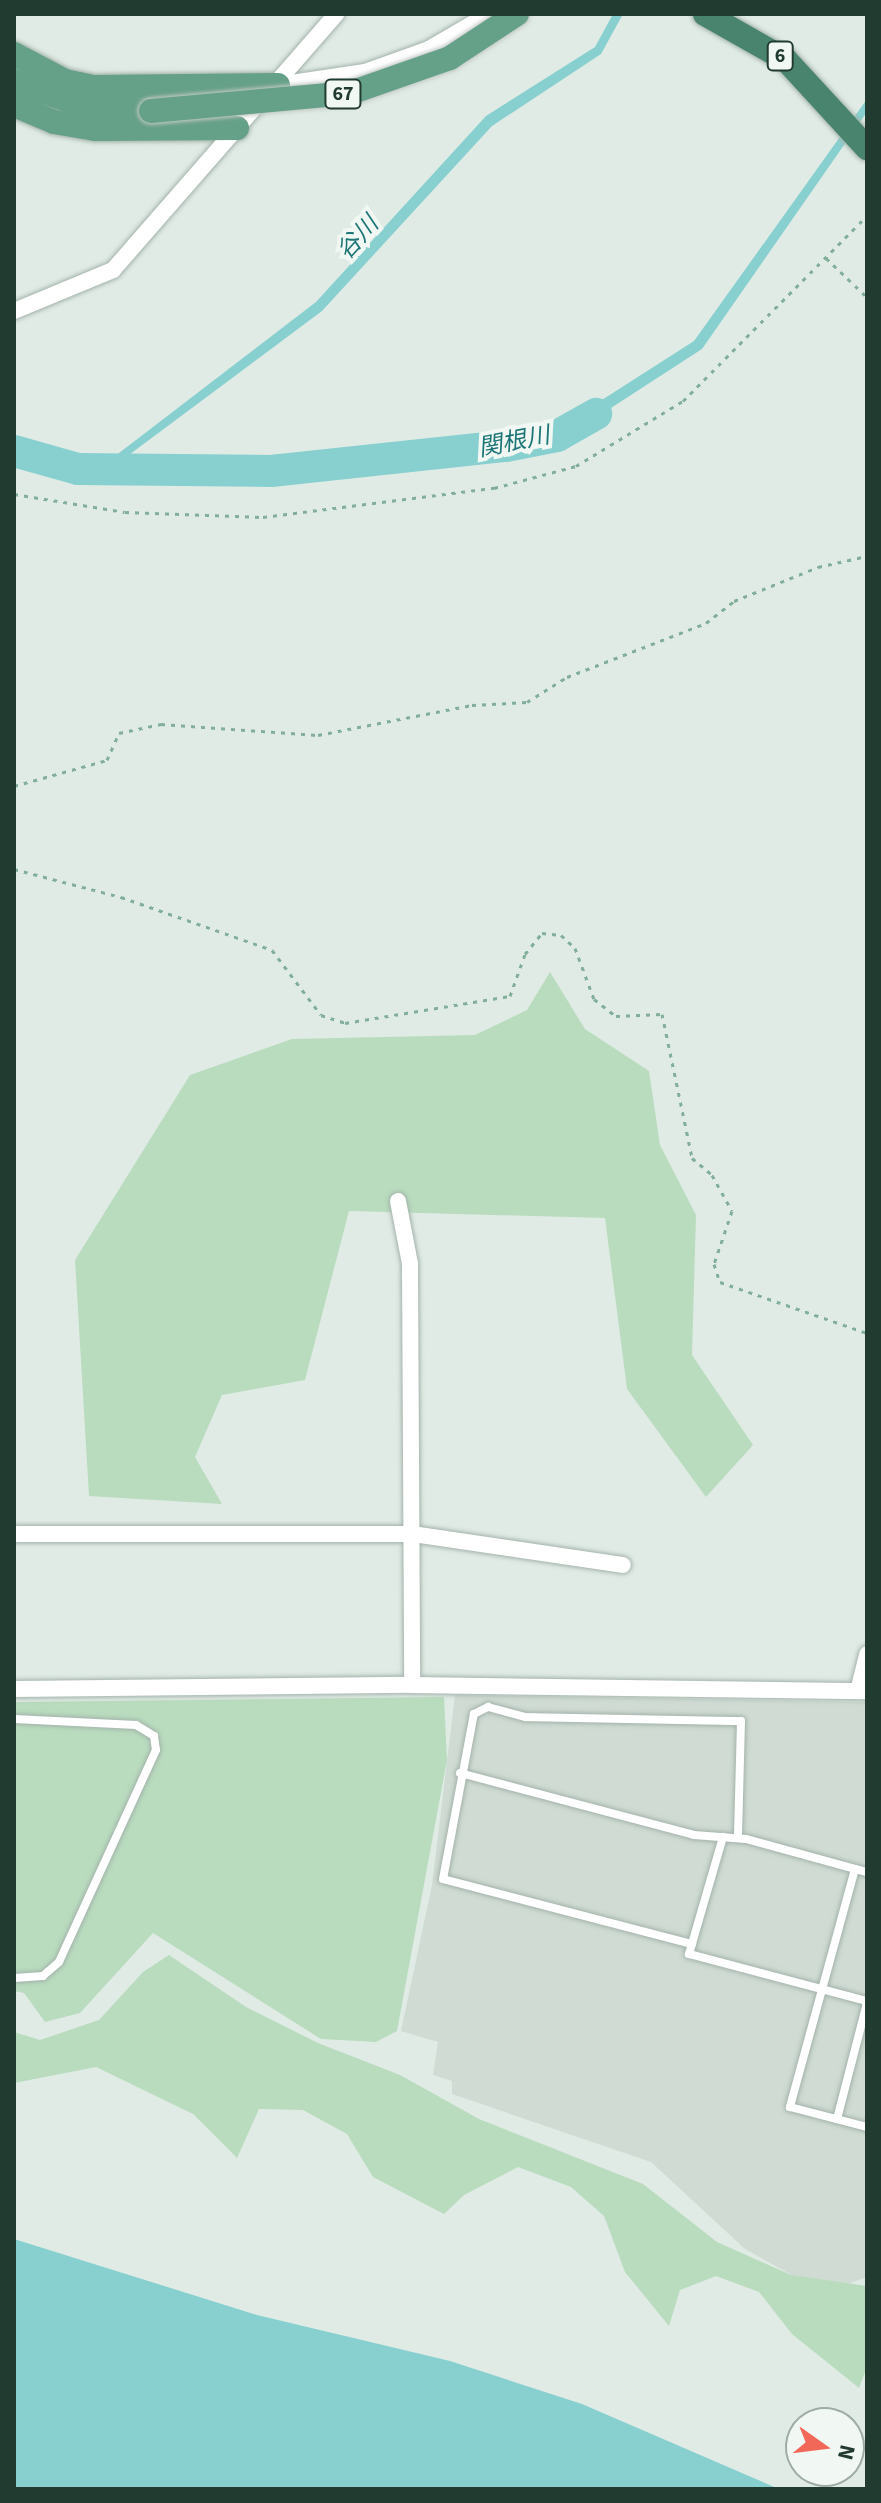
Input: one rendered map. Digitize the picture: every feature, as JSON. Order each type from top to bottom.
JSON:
[{"type":"highway","name":"6","points":[[705,14],[786,60],[867,148]]},
{"type":"main road","name":"67","points":[[14,81],[88,108],[151,111],[350,93],[450,58],[517,14]]},
{"type":"main road","points":[[14,54],[43,72],[94,87],[278,85]]},
{"type":"main road","points":[[14,105],[54,122],[96,129],[237,128]]},
{"type":"street","points":[[14,311],[113,270],[278,85],[336,14]]},
{"type":"street","points":[[278,85],[365,72],[429,49],[489,14]]},
{"type":"street","points":[[398,1201],[410,1264],[412,1685]]},
{"type":"street","points":[[14,1534],[413,1534],[623,1565]]},
{"type":"street","points":[[14,1689],[412,1685],[862,1691],[867,1654]]},
{"type":"lane","points":[[692,1944],[443,1879],[460,1773],[480,1707],[526,1717],[741,1721],[738,1838]]},
{"type":"lane","points":[[14,1719],[136,1725],[154,1736],[156,1750],[59,1962],[43,1976],[14,1978]]},
{"type":"lane","points":[[460,1773],[723,1837],[738,1838],[867,1872]]},
{"type":"lane","points":[[723,1837],[689,1954],[867,2002],[837,2119]]},
{"type":"lane","points":[[855,1869],[790,2107],[867,2127]]},
{"type":"path","points":[[14,494],[125,512],[276,516],[494,488],[576,466],[683,401],[867,216]]},
{"type":"path","points":[[826,258],[849,286],[867,297]]},
{"type":"path","points":[[14,786],[107,760],[119,733],[161,724],[318,735],[376,729],[472,705],[527,702],[567,677],[706,623],[734,601],[818,567],[867,556]]},
{"type":"path","points":[[14,869],[121,897],[272,950],[321,1015],[345,1023],[510,996],[525,954],[542,933],[561,935],[575,948],[594,999],[616,1016],[662,1014],[692,1158],[712,1175],[732,1211],[714,1264],[720,1282],[867,1333]]},
{"type":"shaded area","points":[[455,1695],[867,1702],[867,2277],[839,2287],[797,2278],[745,2249],[651,2162],[452,2094],[452,2081],[433,2075],[438,2042],[401,2031],[432,1885]]},
{"type":"green space","points":[[550,972],[585,1029],[649,1071],[660,1145],[696,1215],[692,1355],[753,1445],[706,1497],[627,1389],[605,1218],[349,1211],[305,1380],[222,1395],[195,1457],[222,1504],[89,1496],[75,1260],[190,1075],[292,1039],[475,1035],[527,1010]]},
{"type":"green space","points":[[444,1697],[447,1760],[397,2031],[376,2042],[321,2039],[153,1933],[80,2013],[45,2022],[24,1993],[14,1991],[14,1702]]},
{"type":"green space","points":[[169,1955],[246,2007],[318,2043],[400,2075],[479,2119],[643,2184],[717,2242],[791,2275],[867,2286],[867,2367],[859,2388],[792,2334],[759,2292],[716,2276],[680,2290],[669,2326],[625,2272],[604,2216],[571,2187],[518,2167],[464,2195],[444,2214],[373,2177],[347,2134],[303,2110],[259,2109],[237,2158],[193,2114],[96,2067],[14,2083],[14,2032],[40,2040],[99,2020],[143,1972]]},
{"type":"water","points":[[613,14],[623,14],[601,54],[492,126],[322,311],[102,475],[106,463],[316,302],[486,116],[595,47]]},
{"type":"water","points":[[867,99],[867,112],[702,349],[560,441],[555,430],[694,341]]},
{"type":"water","points":[[14,2239],[257,2315],[450,2361],[582,2404],[779,2489],[14,2489]]},
{"type":"waterway","name":"関根川","points":[[14,451],[78,469],[271,471],[506,446],[557,436],[596,414]]},
{"type":"water label","name":"谷川","points":[[358,238]]}]
